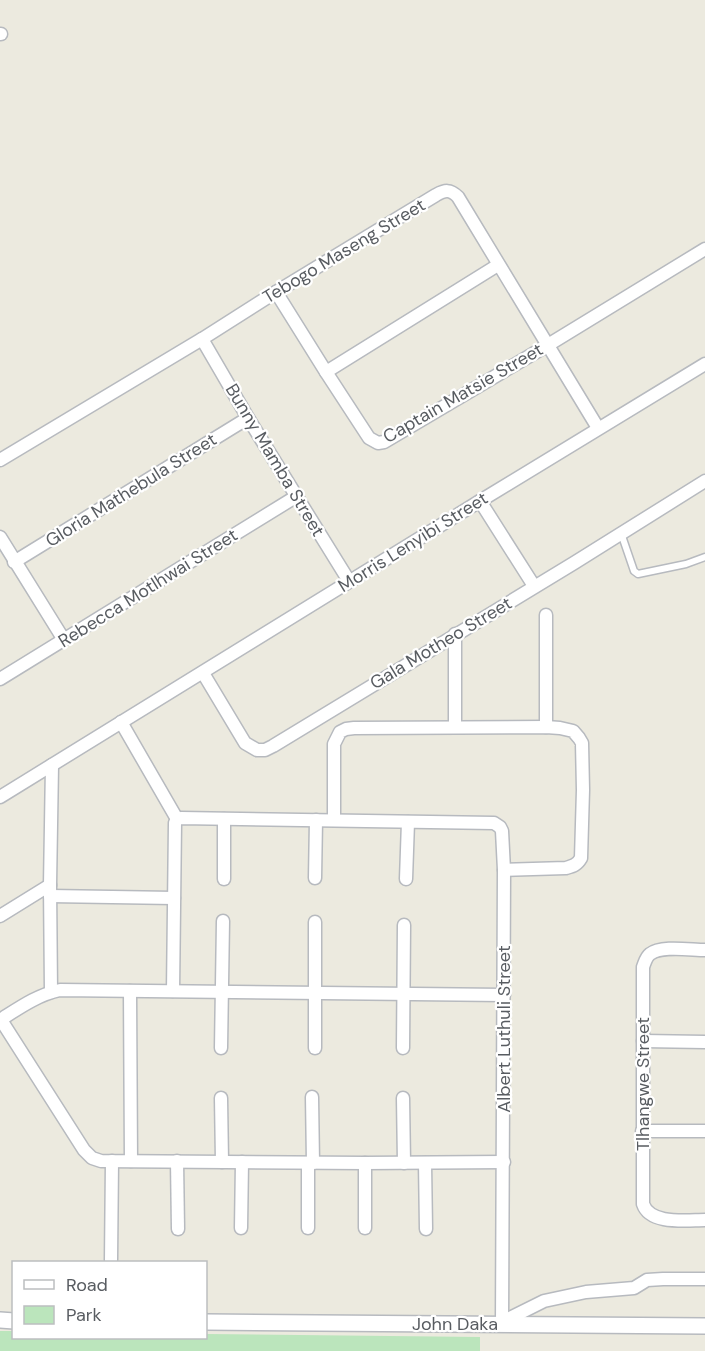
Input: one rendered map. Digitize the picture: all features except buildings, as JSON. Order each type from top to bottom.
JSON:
[{"type":"street","name":"Tebogo Maseng Street","points":[[0,460],[436,195],[448,190],[458,197],[598,428]]},
{"type":"street","name":"Captain Matsie Street","points":[[276,292],[369,438],[378,443],[384,442],[548,345],[705,249]]},
{"type":"street","points":[[326,372],[498,265]]},
{"type":"street","name":"Bunny Mamba Street","points":[[202,339],[349,582]]},
{"type":"street","name":"Morris Lenyibi Street","points":[[0,797],[705,364]]},
{"type":"street","name":"Gloria Mathebula Street","points":[[15,562],[248,418]]},
{"type":"street","name":"Gala Motheo Street","points":[[203,673],[245,743],[257,750],[265,750],[705,481]]},
{"type":"street","name":"Rebecca Motlhwai Street","points":[[0,679],[297,496]]},
{"type":"street","points":[[480,501],[534,586]]},
{"type":"street","points":[[0,537],[64,640]]},
{"type":"street","points":[[546,615],[546,727]]},
{"type":"street","points":[[455,634],[455,727]]},
{"type":"street","points":[[121,722],[177,819],[175,823],[173,991]]},
{"type":"street","points":[[333,820],[334,744],[340,732],[346,729],[546,727],[573,731],[582,743],[583,790],[580,858],[575,865],[566,868],[504,870]]},
{"type":"street","points":[[51,992],[52,765]]},
{"type":"street","name":"Albert Luthuli Street","points":[[177,819],[494,823],[500,827],[504,870],[502,1324]]},
{"type":"street","points":[[224,819],[224,879]]},
{"type":"street","points":[[315,878],[316,820]]},
{"type":"street","points":[[406,879],[408,822]]},
{"type":"street","points":[[0,916],[50,891],[174,898]]},
{"type":"street","points":[[221,1048],[223,921]]},
{"type":"street","points":[[315,922],[315,1048]]},
{"type":"street","points":[[403,1048],[404,925]]},
{"type":"street","name":"Tlhangwe Street","points":[[705,950],[662,949],[648,955],[643,967],[642,1131],[644,1208],[654,1217],[705,1220]]},
{"type":"street","points":[[504,995],[70,990],[51,992],[30,1000],[0,1020],[84,1150],[92,1158],[101,1161],[504,1162]]},
{"type":"street","points":[[130,991],[131,1161]]},
{"type":"street","points":[[643,1041],[705,1042]]},
{"type":"street","points":[[308,1228],[312,1097]]},
{"type":"street","points":[[221,1098],[222,1162]]},
{"type":"street","points":[[403,1098],[404,1163]]},
{"type":"street","points":[[642,1131],[705,1131]]},
{"type":"street","points":[[111,1260],[112,1161]]},
{"type":"street","points":[[177,1161],[178,1230]]},
{"type":"street","points":[[241,1228],[242,1162]]},
{"type":"street","points":[[365,1163],[365,1228]]},
{"type":"street","points":[[425,1163],[426,1229]]},
{"type":"street","points":[[502,1324],[544,1301],[586,1292],[634,1288],[647,1280],[705,1279]]},
{"type":"street","name":"John Daka","points":[[207,1322],[705,1326]]},
{"type":"lane","points":[[621,533],[634,570],[638,574],[686,564],[705,557]]},
{"type":"green space","points":[[0,1331],[12,1331],[12,1339],[207,1339],[207,1334],[480,1337],[480,1351],[0,1351]]}]
